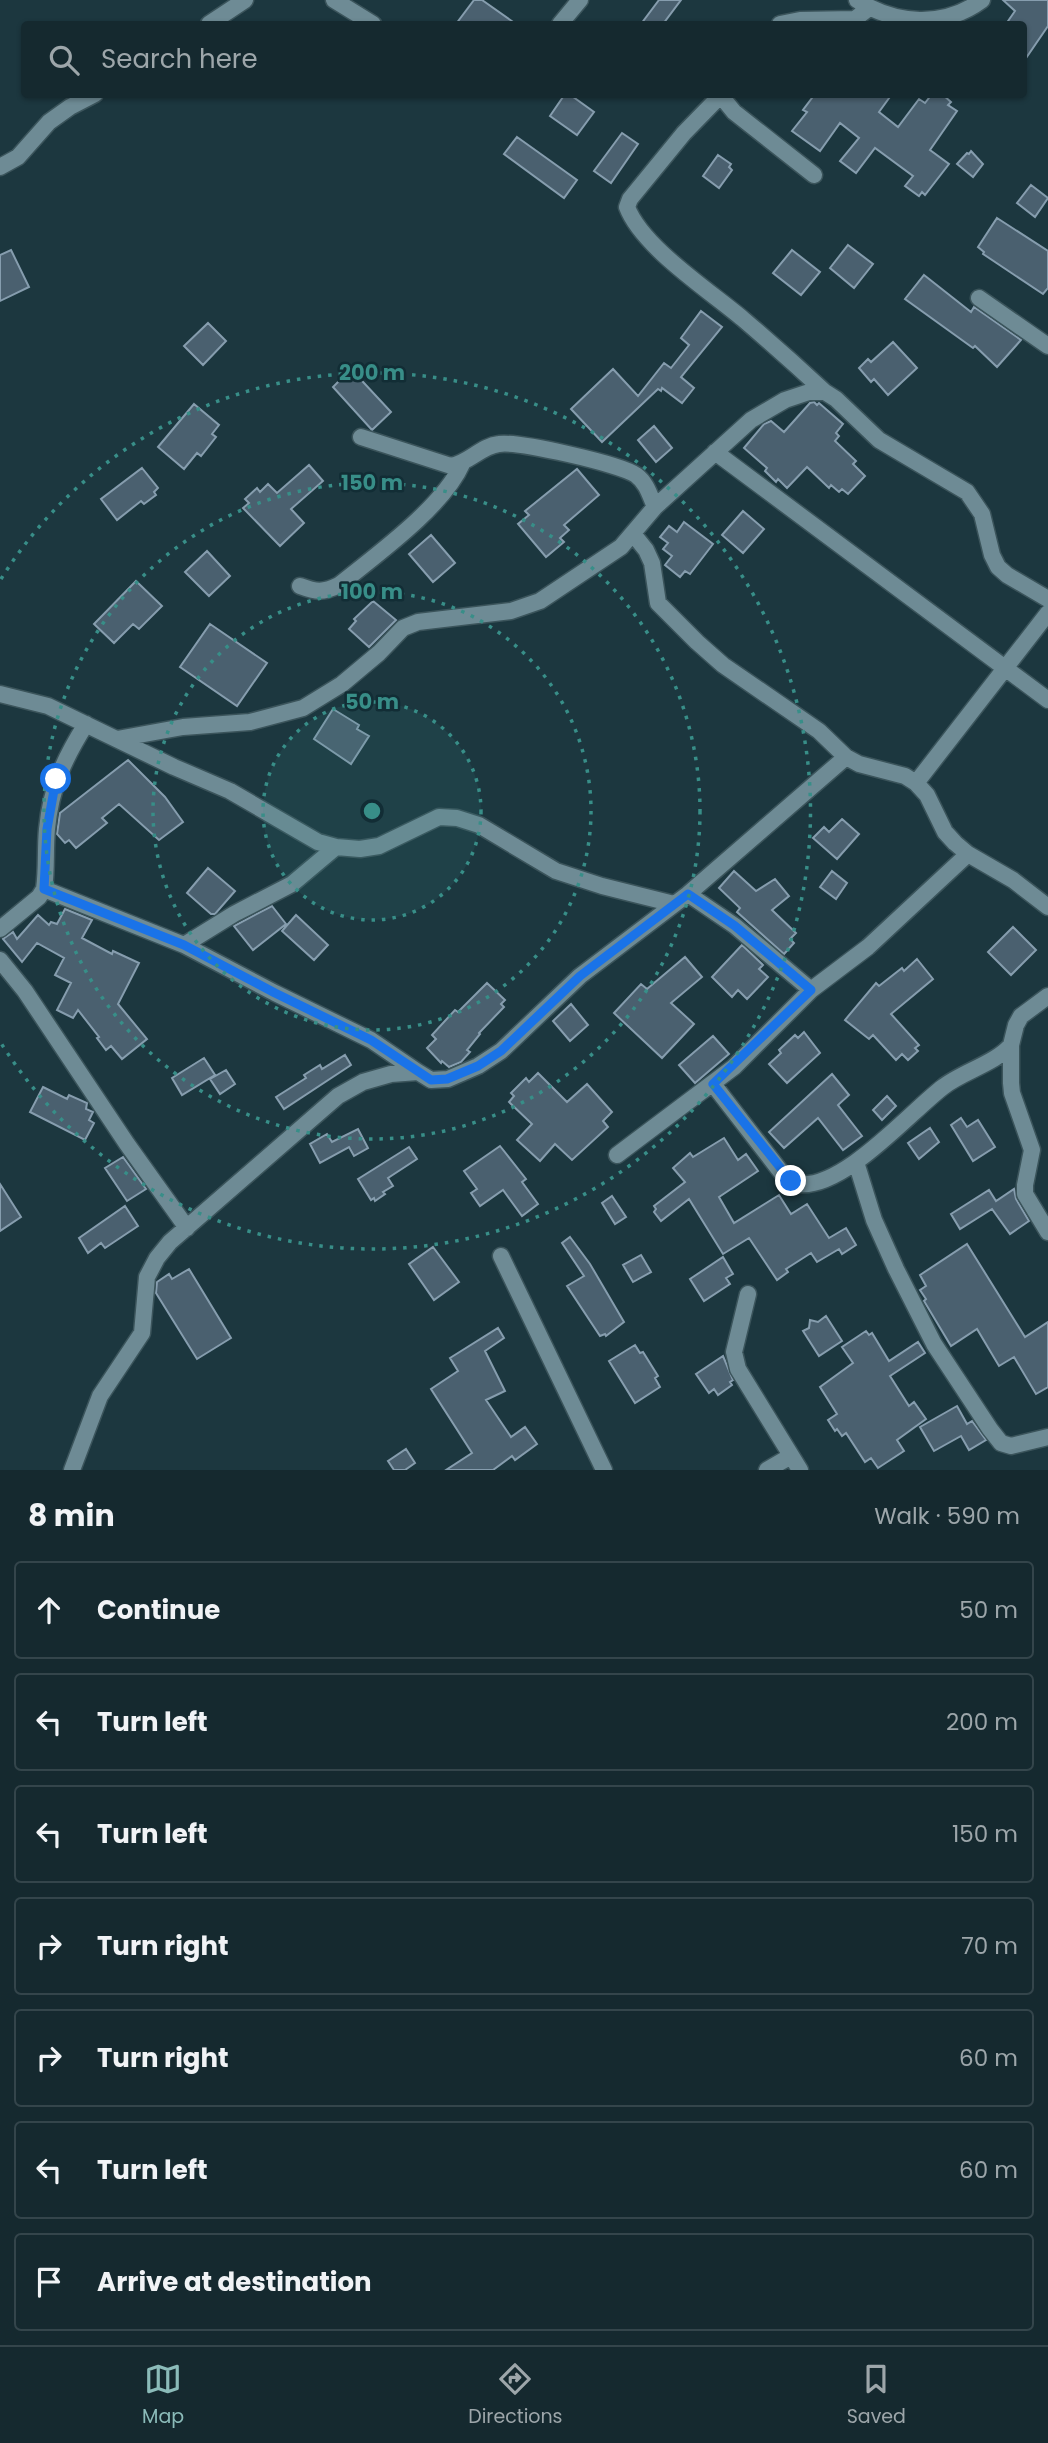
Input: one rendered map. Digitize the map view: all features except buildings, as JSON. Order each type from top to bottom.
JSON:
[{"type":"street","points":[[214,21],[245,0]]},
{"type":"street","points":[[334,0],[368,21]]},
{"type":"street","points":[[562,21],[579,0]]},
{"type":"street","points":[[795,21],[855,19],[863,4],[895,17],[918,21],[940,19],[967,11],[982,0]]},
{"type":"street","points":[[0,167],[18,157],[49,122],[87,98]]},
{"type":"street","points":[[719,98],[684,134],[630,199],[627,207],[631,217],[662,253],[745,321],[879,440],[967,492],[982,514],[992,555],[998,567],[1048,599]]},
{"type":"street","points":[[724,98],[734,112],[814,175]]},
{"type":"street","points":[[979,298],[1048,346]]},
{"type":"street","points":[[117,739],[183,727],[250,722],[303,708],[342,684],[404,628],[418,622],[511,611],[540,601],[611,554],[634,535],[655,507],[751,420],[785,400],[809,392],[825,392]]},
{"type":"street","points":[[361,437],[451,466],[462,464],[485,448],[499,444],[517,444],[571,456],[637,475],[645,484],[655,507]]},
{"type":"street","points":[[715,452],[1048,700]]},
{"type":"street","points":[[300,586],[318,593],[339,585],[381,551],[437,499],[456,478],[462,464]]},
{"type":"street","points":[[634,535],[652,563],[658,603],[723,665],[819,731],[846,757],[859,764],[905,776],[916,783],[927,795],[945,832],[968,854],[1013,880],[1048,906]]},
{"type":"street","points":[[916,783],[1048,613]]},
{"type":"street","points":[[0,694],[48,706],[230,790],[318,842],[360,849],[379,846],[439,817],[457,817],[479,825],[555,871],[674,904]]},
{"type":"street","points":[[0,929],[44,889],[47,829],[56,779],[68,752],[86,724]]},
{"type":"street","points":[[44,889],[184,945],[371,1040],[431,1080],[447,1079],[478,1066],[501,1051],[580,976],[688,894],[846,757]]},
{"type":"street","points":[[184,945],[234,914],[292,884],[336,847]]},
{"type":"street","points":[[617,1155],[713,1084],[811,990],[868,947],[968,854]]},
{"type":"street","points":[[688,894],[735,926],[811,990]]},
{"type":"street","points":[[0,960],[25,991],[127,1144],[187,1228]]},
{"type":"street","points":[[1048,996],[1021,1016],[1011,1045],[1012,1093],[1032,1150],[1025,1194],[1048,1232]]},
{"type":"street","points":[[713,1084],[791,1181],[809,1184],[827,1178],[856,1162],[897,1130],[946,1084],[1011,1045]]},
{"type":"street","points":[[72,1470],[100,1396],[142,1333],[147,1278],[170,1242],[338,1096],[363,1082],[390,1074],[418,1072]]},
{"type":"street","points":[[856,1162],[874,1220],[896,1269],[934,1344],[989,1429],[1001,1443],[1011,1447],[1048,1437]]},
{"type":"street","points":[[501,1256],[604,1470]]},
{"type":"street","points":[[748,1294],[734,1352],[738,1369],[800,1470]]},
{"type":"street","points":[[767,1470],[791,1456]]},
{"type":"route","points":[[56,779],[47,829],[44,889],[184,945],[371,1040],[431,1080],[447,1079],[478,1066],[501,1051],[580,976],[688,894],[735,926],[811,990],[734,1067],[713,1084],[781,1172],[791,1181]]}]
